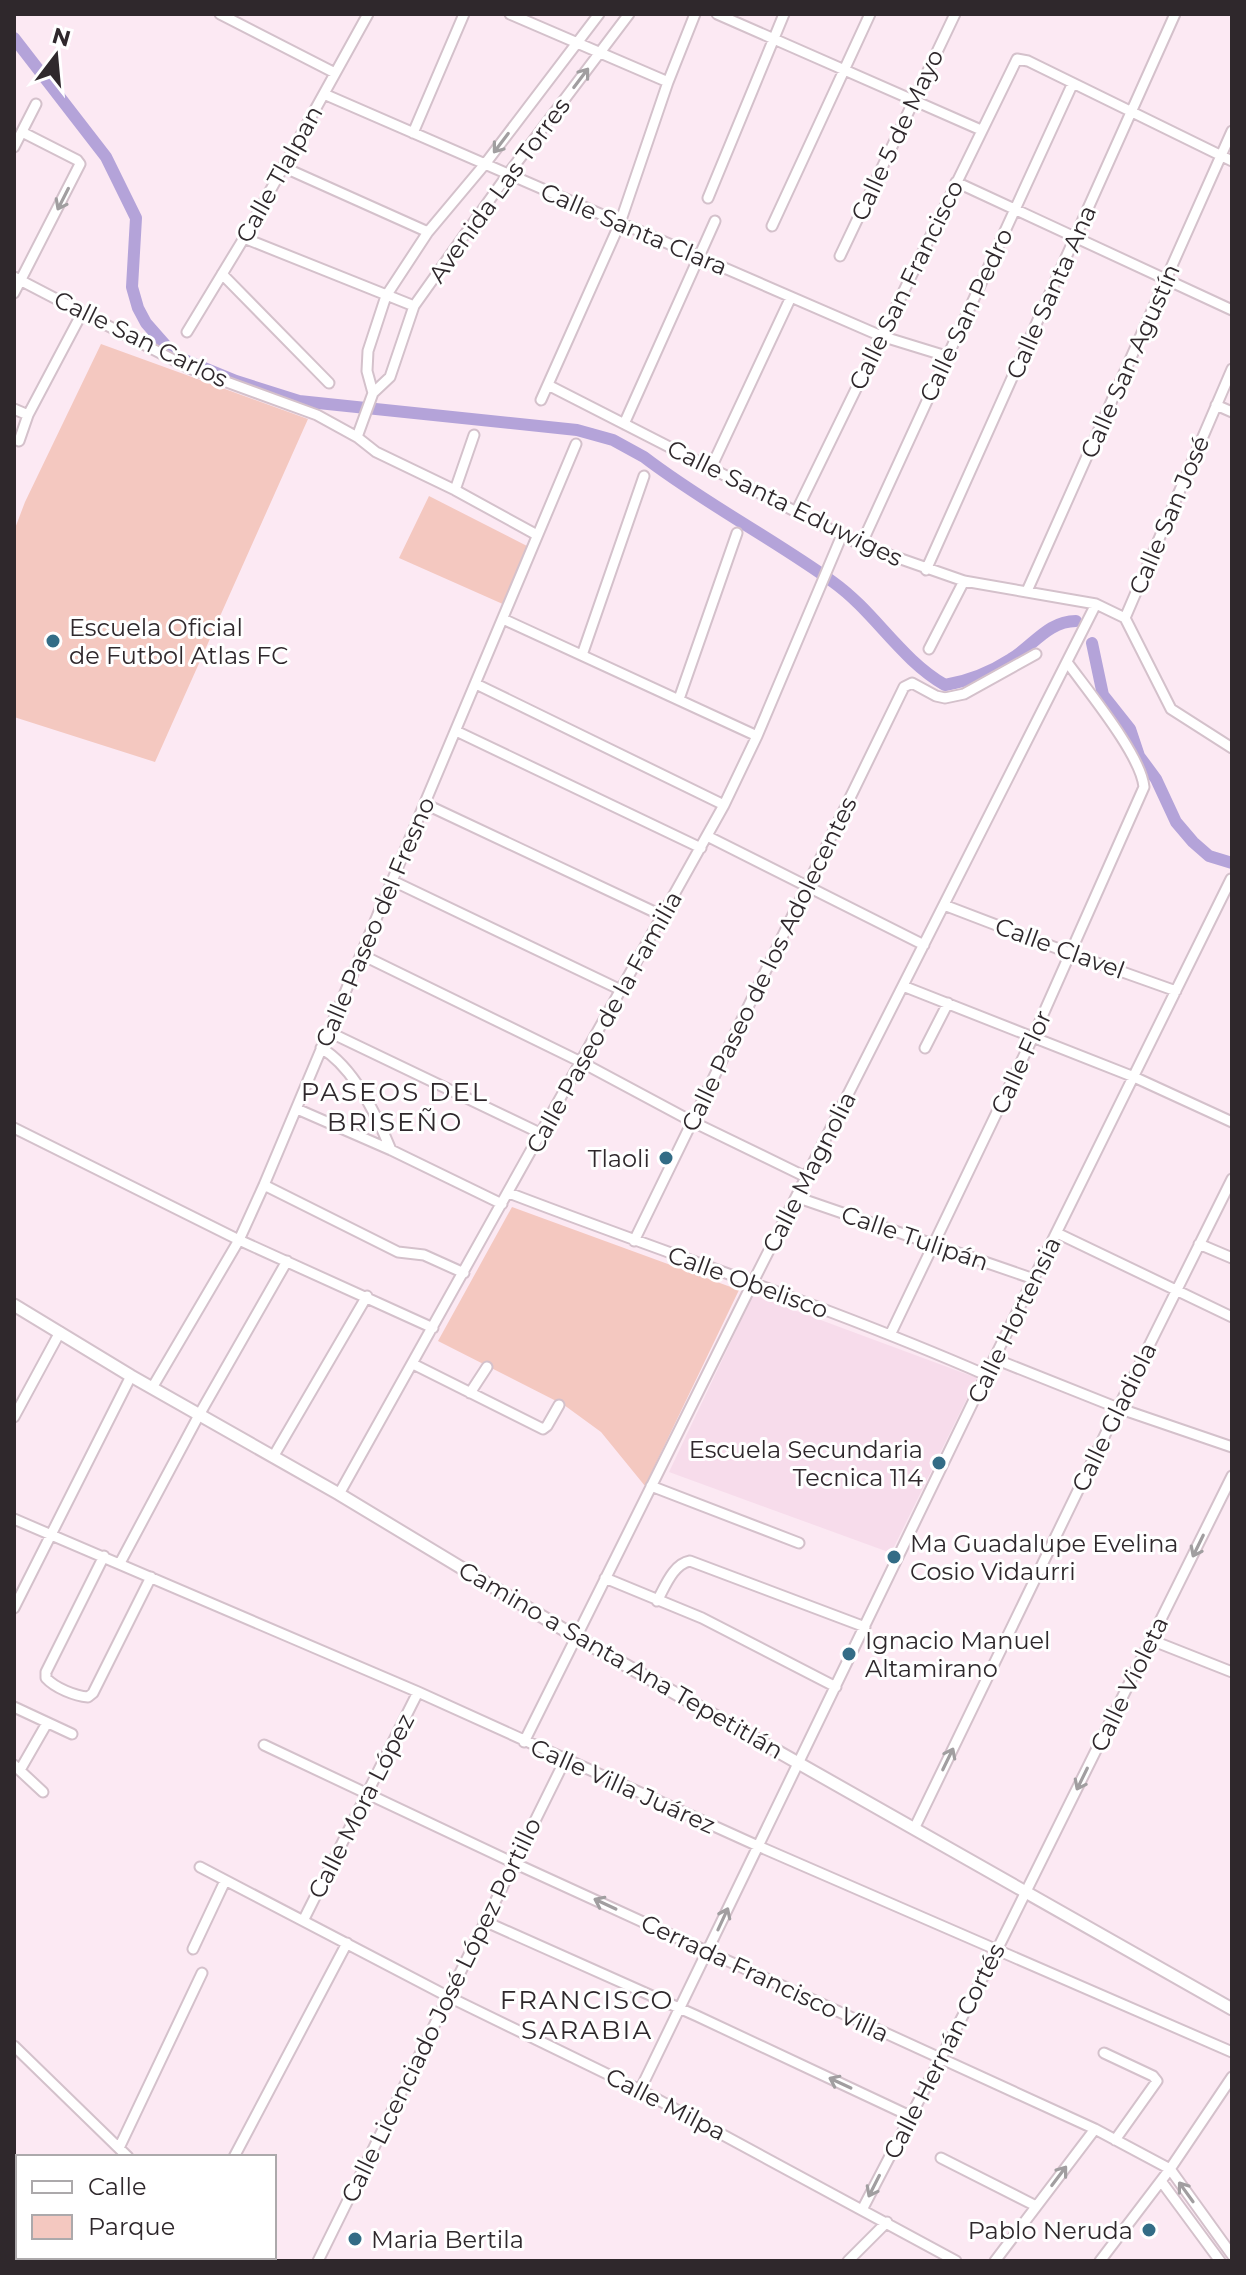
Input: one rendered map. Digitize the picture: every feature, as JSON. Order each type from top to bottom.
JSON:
[{"type":"street","points":[[220,14],[335,73]]},
{"type":"street","name":"Calle Tlalpan","points":[[187,332],[244,238],[368,14]]},
{"type":"street","points":[[413,133],[464,14]]},
{"type":"street","points":[[510,14],[668,82]]},
{"type":"street","name":"Avenida Las Torres","points":[[371,398],[368,351],[386,296],[428,232],[485,164],[599,14]]},
{"type":"street","name":"Avenida Las Torres","points":[[357,437],[371,398],[390,377],[414,306],[508,174],[629,14]]},
{"type":"street","points":[[541,400],[620,223],[668,82],[695,14]]},
{"type":"street","points":[[717,14],[981,130]]},
{"type":"street","points":[[708,198],[784,14]]},
{"type":"street","points":[[772,226],[870,14]]},
{"type":"street","name":"Calle 5 de Mayo","points":[[840,256],[955,14]]},
{"type":"street","name":"Calle Santa Ana","points":[[926,570],[1175,14]]},
{"type":"street","name":"Calle San Francisco","points":[[796,512],[1017,59],[1028,61],[1072,85]]},
{"type":"street","points":[[1072,85],[1232,161]]},
{"type":"street","name":"Calle San Pedro","points":[[861,545],[1072,85]]},
{"type":"street","name":"Calle Santa Clara","points":[[324,94],[881,336],[946,356]]},
{"type":"street","points":[[14,147],[36,104]]},
{"type":"street","name":"Calle San Agustín","points":[[1027,591],[1232,131]]},
{"type":"street","points":[[14,293],[18,278],[80,164],[22,132]]},
{"type":"street","points":[[283,167],[428,232]]},
{"type":"street","points":[[956,182],[1232,310]]},
{"type":"street","points":[[624,424],[715,221]]},
{"type":"street","points":[[244,238],[414,306]]},
{"type":"street","points":[[222,274],[329,383]]},
{"type":"street","name":"Calle San Carlos","points":[[18,278],[191,369],[317,415],[357,437],[376,452],[455,490],[537,535]]},
{"type":"street","points":[[710,470],[791,297]]},
{"type":"street","points":[[19,441],[28,415],[82,313]]},
{"type":"street","name":"Calle San José","points":[[1125,618],[1232,369]]},
{"type":"street","points":[[367,371],[390,377]]},
{"type":"street","name":"Calle Santa Eduwiges","points":[[548,385],[861,545],[964,581],[1096,604],[1125,618]]},
{"type":"street","points":[[1216,405],[1232,412]]},
{"type":"street","points":[[14,409],[28,415]]},
{"type":"street","points":[[455,490],[474,435]]},
{"type":"street","name":"Calle Paseo del Fresno","points":[[152,1388],[239,1240],[264,1185],[576,444]]},
{"type":"street","points":[[582,655],[644,476]]},
{"type":"street","points":[[679,699],[737,533]]},
{"type":"street","name":"Calle Paseo de la Familia","points":[[339,1494],[724,805],[757,736],[842,535]]},
{"type":"street","points":[[929,649],[964,581]]},
{"type":"street","name":"Calle Magnolia","points":[[524,1742],[1096,604]]},
{"type":"street","points":[[1125,618],[1171,709],[1232,748]]},
{"type":"street","points":[[503,619],[757,736]]},
{"type":"street","name":"Calle Paseo de los Adolecentes","points":[[634,1241],[904,687],[912,683],[945,698],[964,694],[1036,654]]},
{"type":"street","name":"Calle Flor","points":[[891,1333],[1072,954],[1144,787],[1121,737],[1067,662]]},
{"type":"street","points":[[476,684],[724,805]]},
{"type":"street","points":[[456,731],[701,848]]},
{"type":"street","points":[[425,804],[663,916]]},
{"type":"street","points":[[707,836],[924,945]]},
{"type":"street","name":"Calle Hortensia","points":[[640,2090],[986,1375],[1231,879]]},
{"type":"street","points":[[393,881],[621,990]]},
{"type":"street","points":[[1222,897],[1232,903]]},
{"type":"street","name":"Calle Clavel","points":[[944,905],[1176,991]]},
{"type":"street","points":[[362,955],[806,1177]]},
{"type":"street","points":[[903,986],[1134,1077],[1232,1122]]},
{"type":"street","points":[[925,1048],[948,1003]]},
{"type":"street","points":[[329,1032],[542,1134]]},
{"type":"street","points":[[321,1048],[335,1056],[375,1113],[391,1150]]},
{"type":"street","points":[[297,1109],[502,1204]]},
{"type":"street","points":[[14,1128],[239,1240],[433,1328]]},
{"type":"street","name":"Calle Gladiola","points":[[914,1829],[1175,1290],[1232,1179]]},
{"type":"street","points":[[264,1185],[398,1252],[424,1255],[464,1273]]},
{"type":"street","name":"Calle Obelisco","points":[[509,1193],[891,1333],[986,1375]]},
{"type":"street","name":"Calle Tulipán","points":[[796,1197],[1034,1279]]},
{"type":"street","points":[[1057,1233],[1232,1317]]},
{"type":"street","points":[[1199,1244],[1232,1258]]},
{"type":"street","points":[[120,1563],[199,1415],[287,1261]]},
{"type":"street","points":[[273,1457],[367,1296]]},
{"type":"street","name":"Camino a Santa Ana Tepetitlán","points":[[14,1305],[131,1376],[339,1494],[576,1637],[1232,2009]]},
{"type":"street","points":[[14,1417],[60,1332]]},
{"type":"street","points":[[995,1359],[1118,1408],[1232,1447]]},
{"type":"street","points":[[413,1364],[543,1429],[559,1405]]},
{"type":"street","points":[[470,1393],[487,1367]]},
{"type":"street","points":[[14,1608],[131,1376]]},
{"type":"street","name":"Calle Violeta","points":[[1025,1893],[1232,1476]]},
{"type":"street","points":[[651,1486],[799,1543]]},
{"type":"street","name":"Calle Villa Juárez","points":[[14,1519],[418,1692],[758,1846],[1232,2052]]},
{"type":"street","points":[[104,1556],[46,1672],[50,1683],[61,1688],[82,1697],[93,1693],[151,1577]]},
{"type":"street","points":[[657,1601],[677,1566],[690,1561],[865,1627]]},
{"type":"street","points":[[605,1578],[702,1618],[836,1687]]},
{"type":"street","points":[[1151,1640],[1232,1672]]},
{"type":"street","name":"Calle Mora López","points":[[304,1919],[418,1692]]},
{"type":"street","points":[[14,1707],[72,1734]]},
{"type":"street","points":[[43,1792],[17,1768],[47,1723]]},
{"type":"street","name":"Cerrada Francisco Villa","points":[[264,1745],[1095,2129],[1170,2169],[1232,2255]]},
{"type":"street","name":"Calle Licenciado José López Portillo","points":[[318,2261],[565,1760]]},
{"type":"street","name":"Calle Milpa","points":[[200,1867],[447,1996],[640,2090],[956,2261]]},
{"type":"street","points":[[193,1949],[225,1881]]},
{"type":"street","name":"Calle Hernán Cortés","points":[[863,2208],[1025,1893]]},
{"type":"street","points":[[484,1921],[910,2116]]},
{"type":"street","points":[[235,2155],[347,1943]]},
{"type":"street","points":[[119,2148],[202,1973]]},
{"type":"street","points":[[14,2046],[126,2155]]},
{"type":"street","points":[[1104,2053],[1153,2076],[1157,2081],[1115,2140]]},
{"type":"street","points":[[1100,2261],[1170,2169],[1232,2077]]},
{"type":"street","points":[[995,2261],[1095,2129]]},
{"type":"street","points":[[941,2158],[1036,2206]]},
{"type":"street","points":[[1161,2181],[1220,2261]]},
{"type":"street","points":[[848,2261],[887,2222]]},
{"type":"shaded area","points":[[753,1295],[977,1378],[891,1553],[669,1472]]},
{"type":"green space","points":[[101,344],[308,419],[155,762],[14,717],[14,531]]},
{"type":"green space","points":[[429,496],[529,547],[505,605],[399,558]]},
{"type":"green space","points":[[512,1207],[739,1290],[645,1486],[601,1432],[564,1405],[438,1341]]},
{"type":"waterway","points":[[14,38],[106,157],[136,218],[132,287],[138,308],[146,323],[175,356],[236,381],[299,401],[577,430],[613,440],[644,457],[833,582],[862,607],[914,662],[945,685],[995,668],[1057,625],[1076,621]]},
{"type":"waterway","points":[[1092,643],[1103,695],[1130,729],[1139,756],[1156,779],[1176,822],[1209,856],[1232,863]]},
{"type":"place","name":"Escuela Oficial de Futbol Atlas FC","points":[[53,641]]},
{"type":"place","name":"Tlaoli","points":[[666,1158]]},
{"type":"place","name":"Escuela Secundaria Tecnica 114","points":[[939,1463]]},
{"type":"place","name":"Ma Guadalupe Evelina Cosio Vidaurri","points":[[894,1557]]},
{"type":"place","name":"Ignacio Manuel Altamirano","points":[[849,1654]]},
{"type":"place","name":"Pablo Neruda","points":[[1149,2230]]},
{"type":"place","name":"Maria Bertila","points":[[355,2239]]},
{"type":"district","name":"PASEOS DEL BRISEÑO","points":[[395,1107]]},
{"type":"district","name":"FRANCISCO SARABIA","points":[[587,2015]]}]
